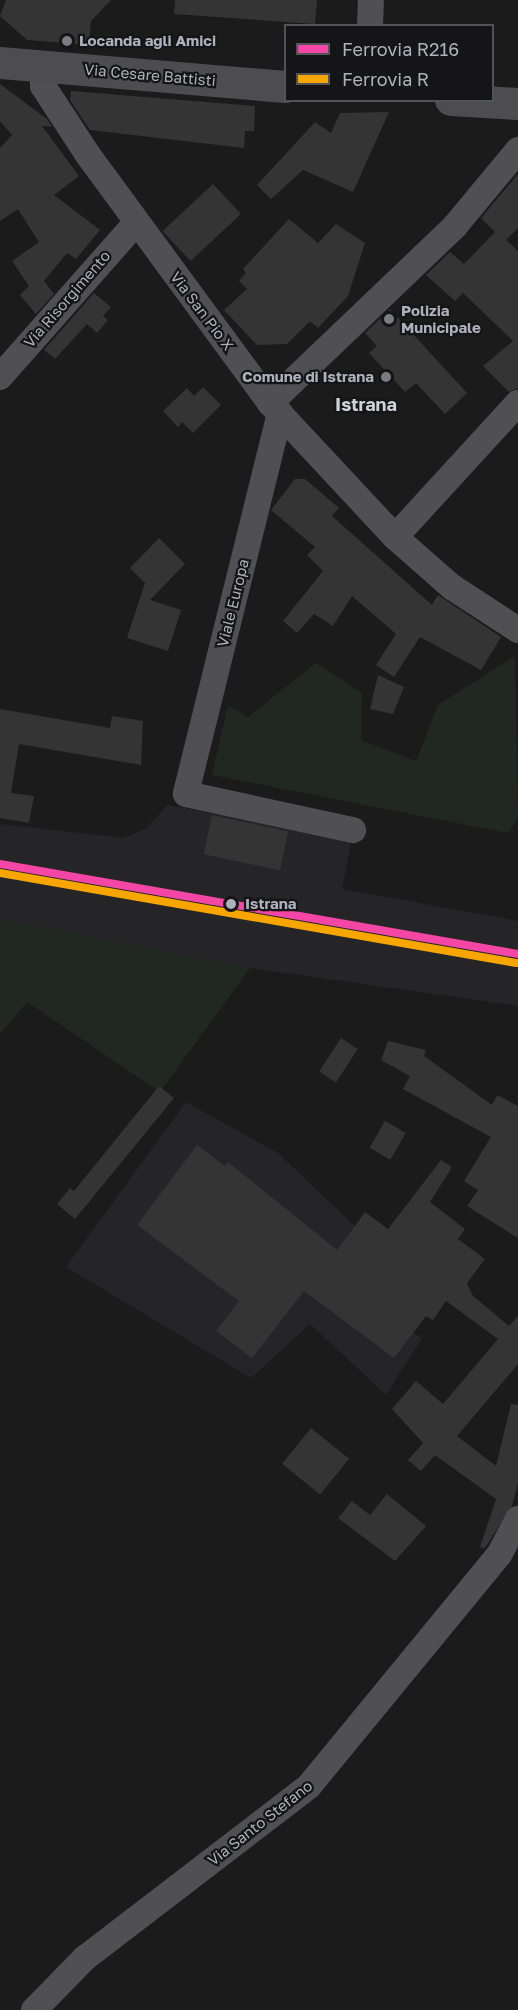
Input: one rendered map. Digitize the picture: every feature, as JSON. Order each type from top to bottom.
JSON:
[{"type":"main road","name":"Via Cesare Battisti","points":[[18,63],[284,87]]},
{"type":"main road","points":[[484,102],[518,104]]},
{"type":"street","name":"Via San Pio X","points":[[18,63],[46,90],[136,223],[275,408],[395,537],[452,587],[518,630]]},
{"type":"street","points":[[275,408],[455,226],[518,150]]},
{"type":"street","name":"Via Risorgimento","points":[[0,377],[136,223]]},
{"type":"street","points":[[395,537],[518,404]]},
{"type":"street","name":"Viale Europa","points":[[275,408],[186,794],[353,830]]},
{"type":"street","name":"Via Santo Stefano","points":[[34,2010],[85,1958],[309,1786],[499,1555],[518,1519]]},
{"type":"shaded area","points":[[515,656],[518,818],[508,833],[212,775],[228,705],[248,717],[316,663],[362,693],[361,740],[416,761],[438,705]]},
{"type":"shaded area","points":[[167,805],[352,837],[342,889],[518,921],[518,1006],[250,968],[0,920],[0,824],[124,838],[147,828]]},
{"type":"shaded area","points":[[0,920],[250,968],[160,1092],[27,1002],[0,1034]]},
{"type":"shaded area","points":[[186,1102],[278,1153],[360,1231],[386,1317],[422,1338],[386,1395],[310,1324],[251,1378],[66,1267]]},
{"type":"building","points":[[6,0],[111,0],[91,21],[89,45],[27,40],[0,16]]},
{"type":"building","points":[[175,0],[317,0],[315,24],[174,14]]},
{"type":"building","points":[[0,84],[47,119],[52,127],[42,126],[79,176],[54,195],[100,230],[76,259],[67,253],[44,281],[54,294],[36,314],[20,295],[29,286],[12,261],[39,242],[18,209],[0,221],[0,148],[12,135],[0,121]]},
{"type":"building","points":[[71,91],[255,106],[254,131],[245,131],[244,148],[90,130],[70,100]]},
{"type":"building","points":[[389,112],[353,192],[303,170],[271,199],[257,185],[315,122],[331,133],[340,113]]},
{"type":"building","points":[[518,174],[518,228],[506,240],[518,251],[518,388],[509,392],[483,366],[513,341],[463,293],[455,301],[426,275],[450,252],[464,264],[495,232],[481,218]]},
{"type":"building","points":[[213,184],[241,214],[190,261],[163,231]]},
{"type":"building","points":[[289,219],[318,243],[336,224],[365,243],[348,296],[318,328],[310,321],[287,344],[257,345],[224,310],[247,289],[239,281],[246,273],[243,269]]},
{"type":"building","points":[[94,293],[111,307],[103,316],[108,320],[97,333],[87,324],[55,359],[44,350]]},
{"type":"building","points":[[390,309],[467,393],[445,414],[416,383],[405,392],[369,353],[377,346],[365,333]]},
{"type":"building","points":[[203,387],[221,405],[193,433],[182,422],[178,427],[163,411],[187,388],[194,396]]},
{"type":"building","points":[[295,479],[305,479],[339,508],[332,516],[432,605],[438,595],[501,637],[481,670],[420,637],[394,677],[376,665],[396,634],[352,596],[333,626],[314,614],[297,633],[283,621],[323,571],[307,555],[315,547],[271,510]]},
{"type":"building","points":[[159,538],[185,564],[150,600],[181,610],[168,651],[127,638],[145,583],[130,568]]},
{"type":"building","points":[[378,675],[404,687],[393,714],[370,709]]},
{"type":"building","points":[[0,709],[110,728],[112,716],[143,721],[141,765],[19,744],[11,793],[34,796],[29,823],[0,818]]},
{"type":"building","points":[[212,815],[288,831],[280,870],[204,854]]},
{"type":"building","points":[[341,1038],[358,1049],[336,1082],[319,1072]]},
{"type":"building","points":[[388,1041],[426,1050],[424,1056],[492,1105],[497,1095],[518,1106],[518,1238],[467,1206],[478,1190],[464,1181],[491,1137],[403,1089],[410,1076],[381,1060]]},
{"type":"building","points":[[159,1086],[174,1098],[75,1219],[57,1204],[70,1188],[74,1191]]},
{"type":"building","points":[[385,1121],[406,1133],[390,1160],[370,1148]]},
{"type":"building","points":[[197,1145],[225,1166],[228,1162],[337,1250],[365,1212],[388,1229],[441,1160],[452,1167],[430,1202],[465,1229],[458,1239],[485,1259],[467,1283],[473,1296],[509,1326],[518,1316],[518,1364],[457,1436],[496,1466],[511,1404],[518,1405],[518,1483],[512,1506],[485,1548],[480,1547],[496,1499],[435,1455],[421,1471],[408,1460],[423,1443],[392,1409],[416,1381],[443,1404],[498,1339],[446,1301],[433,1320],[426,1316],[394,1358],[304,1291],[252,1358],[216,1331],[239,1301],[137,1225]]},
{"type":"building","points":[[311,1428],[349,1459],[320,1495],[282,1464]]},
{"type":"building","points":[[387,1494],[426,1526],[395,1561],[338,1518],[352,1501],[370,1515]]},
{"type":"rail line","name":"R216","points":[[0,864],[518,954]]},
{"type":"rail line","name":"R","points":[[0,873],[516,963]]},
{"type":"place","name":"Locanda agli Amici","points":[[67,41]]},
{"type":"place","name":"Polizia Municipale","points":[[389,319]]},
{"type":"place","name":"Comune di Istrana","points":[[386,377]]},
{"type":"place","name":"Istrana","points":[[231,904]]},
{"type":"district","name":"Istrana","points":[[366,404]]}]
